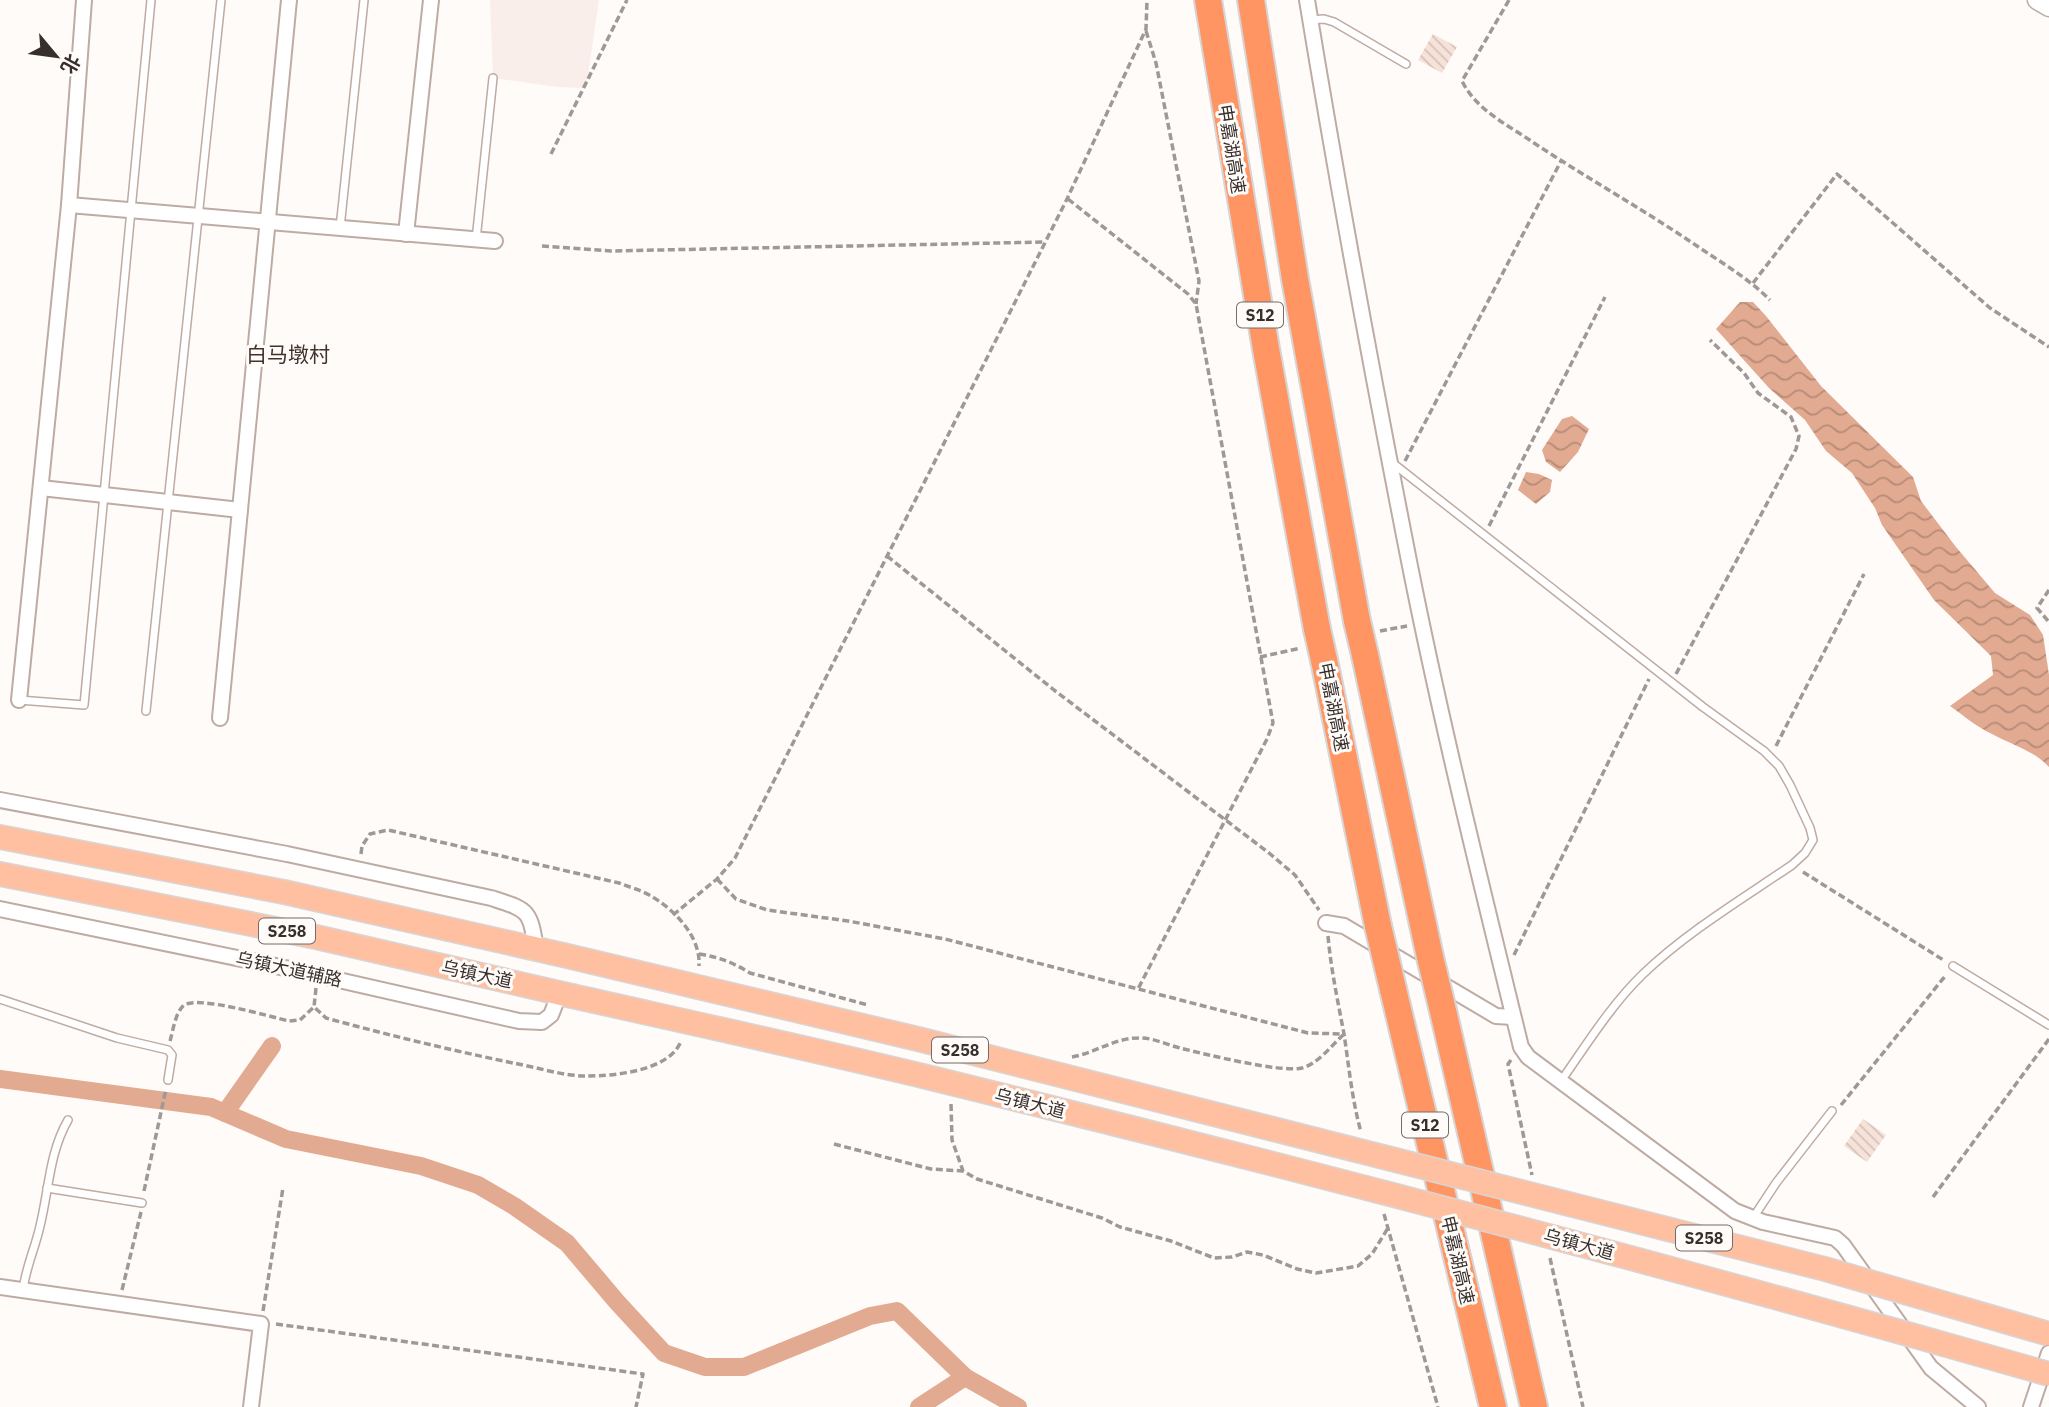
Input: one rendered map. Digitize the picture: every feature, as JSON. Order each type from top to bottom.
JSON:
[{"type":"highway","name":"申嘉湖高速","points":[[1208,0],[1268,362],[1317,629],[1378,926],[1493,1407]]},
{"type":"highway","name":"S12","points":[[1251,0],[1295,279],[1357,621],[1430,957],[1534,1407]]},
{"type":"main road","name":"乌镇大道","points":[[0,837],[285,892],[918,1039],[1825,1269],[2049,1334]]},
{"type":"main road","name":"乌镇大道","points":[[0,874],[316,937],[927,1077],[1366,1187],[1829,1311],[2049,1374]]},
{"type":"street","points":[[19,700],[69,205],[84,0]]},
{"type":"street","points":[[219,718],[289,0]]},
{"type":"street","points":[[407,234],[431,0]]},
{"type":"street","points":[[1307,0],[1340,200],[1396,465],[1413,578],[1453,765],[1521,1047],[1528,1057],[1724,1203],[1753,1218],[1835,1238],[1843,1245],[1931,1368],[1978,1407]]},
{"type":"street","points":[[2037,0],[2049,7]]},
{"type":"street","points":[[69,205],[495,241]]},
{"type":"street","points":[[41,488],[240,510]]},
{"type":"street","points":[[0,800],[287,854],[491,898],[517,906],[527,913],[532,922],[537,949]]},
{"type":"street","name":"乌镇大道辅路","points":[[0,909],[290,969],[519,1021],[542,1022],[551,1015],[566,994]]},
{"type":"street","points":[[1326,923],[1344,926],[1496,1016],[1513,1017]]},
{"type":"street","points":[[0,1287],[261,1324],[251,1407]]},
{"type":"street","points":[[2031,1407],[2049,1353]]},
{"type":"lane","points":[[19,700],[84,705],[151,0]]},
{"type":"lane","points":[[146,712],[220,0]]},
{"type":"lane","points":[[340,228],[364,0]]},
{"type":"lane","points":[[1310,20],[1324,19],[1334,22],[1406,64]]},
{"type":"lane","points":[[476,240],[493,78]]},
{"type":"lane","points":[[1396,465],[1770,757],[1790,785],[1810,828],[1813,840],[1805,853],[1792,865],[1675,946],[1643,974],[1615,1004],[1561,1082]]},
{"type":"lane","points":[[1953,966],[2049,1025]]},
{"type":"lane","points":[[0,999],[117,1038],[168,1050],[173,1055],[168,1080]]},
{"type":"lane","points":[[1753,1218],[1776,1183],[1832,1111]]},
{"type":"lane","points":[[23,1291],[25,1269],[40,1226],[55,1145],[68,1120]]},
{"type":"lane","points":[[47,1188],[142,1203]]},
{"type":"path","points":[[551,154],[627,0]]},
{"type":"path","points":[[1138,989],[1273,723],[1196,304],[1199,281],[1156,63],[1146,29],[1147,0]]},
{"type":"path","points":[[1509,0],[1462,81],[1470,97],[1490,114],[1561,161],[1753,283],[1770,300]]},
{"type":"path","points":[[673,915],[718,879],[735,858],[1067,199],[1146,29]]},
{"type":"path","points":[[1396,465],[1561,161]]},
{"type":"path","points":[[1753,283],[1836,174],[1990,308],[2049,346]]},
{"type":"path","points":[[1067,199],[1196,304]]},
{"type":"path","points":[[542,246],[611,251],[1045,242]]},
{"type":"path","points":[[1485,534],[1605,297]]},
{"type":"path","points":[[1672,682],[1796,449],[1799,436],[1791,417],[1758,393],[1744,373],[1710,340]]},
{"type":"path","points":[[887,556],[1054,690],[1295,875],[1326,923],[1353,1106],[1364,1142]]},
{"type":"path","points":[[1770,757],[1864,574]]},
{"type":"path","points":[[2049,590],[2037,608],[2049,622]]},
{"type":"path","points":[[1514,956],[1654,667]]},
{"type":"path","points":[[1792,865],[1953,966],[1842,1105],[1832,1111]]},
{"type":"path","points":[[718,879],[736,899],[767,910],[848,921],[944,939],[1308,1033],[1344,1034]]},
{"type":"path","points":[[699,954],[717,957],[750,973],[880,1008]]},
{"type":"path","points":[[168,1050],[182,1006],[190,1001],[289,1021],[300,1020],[314,1007]]},
{"type":"path","points":[[1067,1058],[1087,1054],[1119,1039],[1141,1037],[1179,1048],[1278,1068],[1303,1068],[1321,1056],[1344,1034]]},
{"type":"path","points":[[1933,1197],[2049,1039]]},
{"type":"path","points":[[160,1128],[168,1080]]},
{"type":"path","points":[[952,1095],[952,1140],[963,1171]]},
{"type":"path","points":[[834,1144],[931,1169],[963,1171],[977,1179],[1102,1218],[1120,1227],[1171,1241],[1213,1258],[1232,1257],[1247,1252],[1316,1273],[1358,1266],[1372,1254],[1388,1228]]},
{"type":"path","points":[[283,1188],[261,1324],[643,1374],[635,1407]]},
{"type":"path","points":[[1381,1203],[1438,1407]]},
{"type":"shaded area","points":[[490,0],[599,0],[586,88],[557,87],[493,78]]},
{"type":"water","points":[[1740,302],[1753,302],[1821,386],[1913,477],[1921,501],[1995,593],[2030,615],[2043,635],[2049,675],[2049,767],[2029,752],[1981,728],[1950,706],[1993,675],[1991,656],[1934,600],[1882,525],[1875,508],[1852,473],[1826,451],[1805,420],[1769,388],[1716,329]]},
{"type":"water","points":[[1572,416],[1589,429],[1578,452],[1560,472],[1546,462],[1542,450],[1562,419]]},
{"type":"water","points":[[1526,472],[1552,480],[1550,492],[1536,504],[1518,490]]},
{"type":"building","points":[[1433,34],[1457,47],[1442,73],[1418,60]]},
{"type":"building","points":[[1863,1119],[1886,1135],[1867,1162],[1844,1146]]},
{"type":"waterway","points":[[225,1113],[272,1046]]},
{"type":"waterway","points":[[0,1079],[211,1107],[286,1139],[421,1166],[478,1185],[567,1243],[664,1353],[705,1367],[744,1367],[870,1316],[897,1311],[965,1377],[1018,1407]]},
{"type":"waterway","points":[[919,1407],[965,1377]]},
{"type":"district","name":"白马墩村","points":[[288,354]]}]
